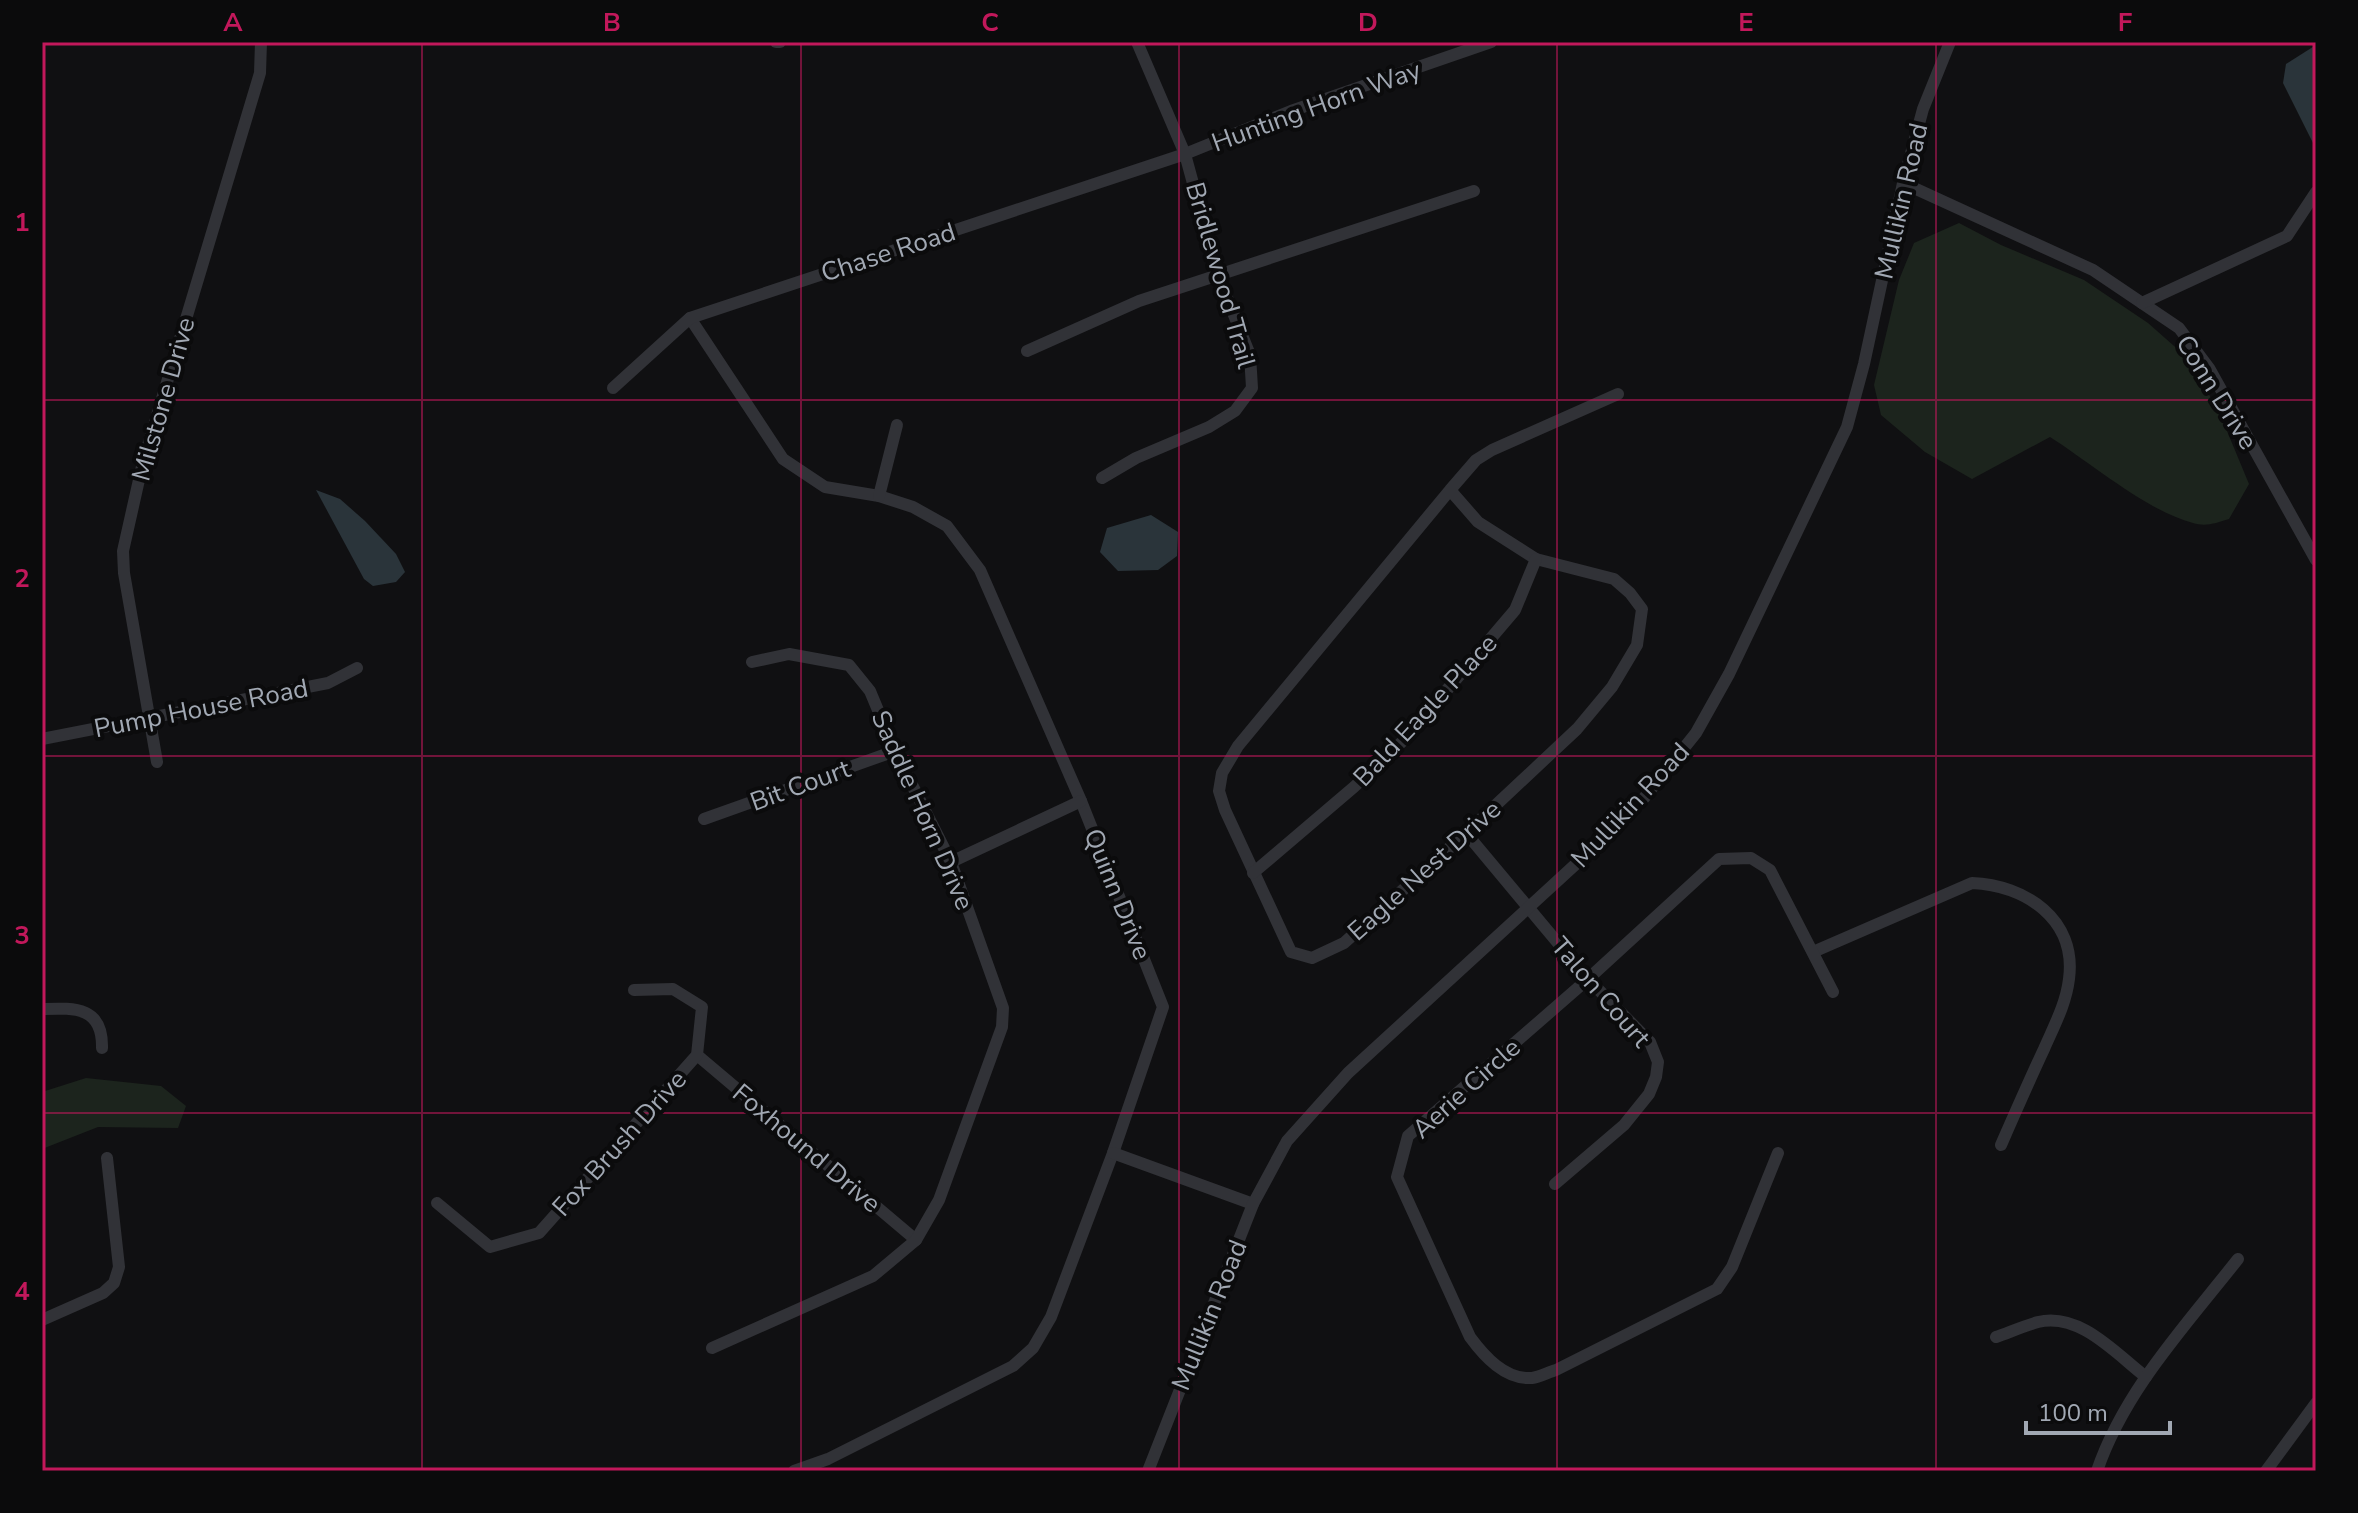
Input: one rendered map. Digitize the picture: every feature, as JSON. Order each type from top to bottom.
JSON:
[{"type":"street","name":"Milstone Drive","points":[[157,762],[124,573],[123,551],[143,462],[260,73],[261,42]]},
{"type":"street","name":"Bridlewood Trail","points":[[1102,478],[1136,458],[1209,427],[1235,411],[1252,388],[1250,355],[1218,275],[1185,154],[1137,42]]},
{"type":"street","name":"Hunting Horn Way","points":[[1185,154],[1468,46],[1491,42]]},
{"type":"street","name":"Mullikin Road","points":[[1148,1471],[1253,1204],[1287,1141],[1348,1073],[1577,863],[1664,774],[1696,733],[1729,674],[1847,427],[1864,364],[1903,183],[1923,109],[1950,42]]},
{"type":"street","name":"Chase Road","points":[[613,388],[690,318],[1185,154]]},
{"type":"street","name":"Conn Drive","points":[[1903,183],[2093,270],[2179,328],[2209,368],[2316,560]]},
{"type":"street","points":[[1027,351],[1139,301],[1474,191]]},
{"type":"street","points":[[2142,303],[2287,236],[2316,192]]},
{"type":"street","name":"Quinn Drive","points":[[690,318],[783,459],[825,487],[879,496],[913,507],[947,526],[980,570],[1081,801],[1163,1007],[1113,1153],[1051,1317],[1033,1348],[1013,1366],[828,1459],[794,1471]]},
{"type":"street","name":"Eagle Nest Drive","points":[[1450,490],[1478,522],[1536,559],[1614,579],[1642,609],[1637,645],[1612,687],[1577,729],[1344,943],[1312,958],[1291,952],[1222,801],[1219,791],[1222,773],[1262,714],[1348,615],[1450,490],[1476,460],[1618,394]]},
{"type":"street","points":[[879,496],[897,425]]},
{"type":"street","name":"Bald Eagle Place","points":[[1253,873],[1406,738],[1515,610],[1536,559]]},
{"type":"street","name":"Saddle Horn Drive","points":[[712,1348],[873,1276],[916,1240],[939,1200],[1002,1027],[1003,1008],[951,862],[895,751],[870,691],[849,665],[789,654],[752,662]]},
{"type":"street","name":"Pump House Road","points":[[42,739],[328,683],[357,668]]},
{"type":"street","name":"Bit Court","points":[[704,819],[895,751]]},
{"type":"street","points":[[951,862],[1081,801]]},
{"type":"street","name":"Talon Court","points":[[1466,833],[1588,979],[1650,1042],[1658,1062],[1649,1094],[1624,1125],[1555,1184]]},
{"type":"street","name":"Aerie Circle","points":[[1778,1153],[1732,1267],[1717,1289],[1530,1378],[1506,1372],[1486,1359],[1470,1337],[1397,1177],[1408,1136],[1588,979],[1719,859],[1751,858],[1770,870],[1833,992]]},
{"type":"street","points":[[1813,952],[1972,883],[1995,884],[2036,902],[2053,920],[2066,945],[2070,976],[2063,1004],[2001,1145]]},
{"type":"street","name":"Fox Brush Drive","points":[[437,1203],[490,1247],[539,1233],[697,1055],[702,1007],[673,989],[634,990]]},
{"type":"street","points":[[42,1009],[72,1008],[89,1014],[101,1030],[102,1048]]},
{"type":"street","name":"Foxhound Drive","points":[[697,1055],[916,1240]]},
{"type":"street","points":[[1113,1153],[1253,1204]]},
{"type":"street","points":[[42,1320],[103,1293],[114,1283],[119,1267],[107,1158]]},
{"type":"street","points":[[2097,1471],[2106,1443],[2146,1377],[2238,1259]]},
{"type":"street","points":[[1996,1337],[2041,1321],[2084,1328],[2146,1377]]},
{"type":"street","points":[[2266,1471],[2316,1403]]},
{"type":"shaded area","points":[[2316,45],[2316,149],[2283,83],[2286,64]]},
{"type":"shaded area","points":[[1959,223],[2001,245],[2084,280],[2148,323],[2191,361],[2222,419],[2249,484],[2229,519],[2202,525],[2175,517],[2138,497],[2050,437],[1972,479],[1925,452],[1881,415],[1874,385],[1899,280],[1914,243]]},
{"type":"shaded area","points":[[316,490],[340,499],[396,554],[405,572],[396,582],[373,586],[364,579]]},
{"type":"shaded area","points":[[1151,515],[1178,532],[1177,556],[1158,570],[1118,571],[1100,552],[1107,528]]},
{"type":"shaded area","points":[[86,1078],[161,1086],[186,1106],[178,1128],[98,1127],[42,1149],[42,1092]]}]
